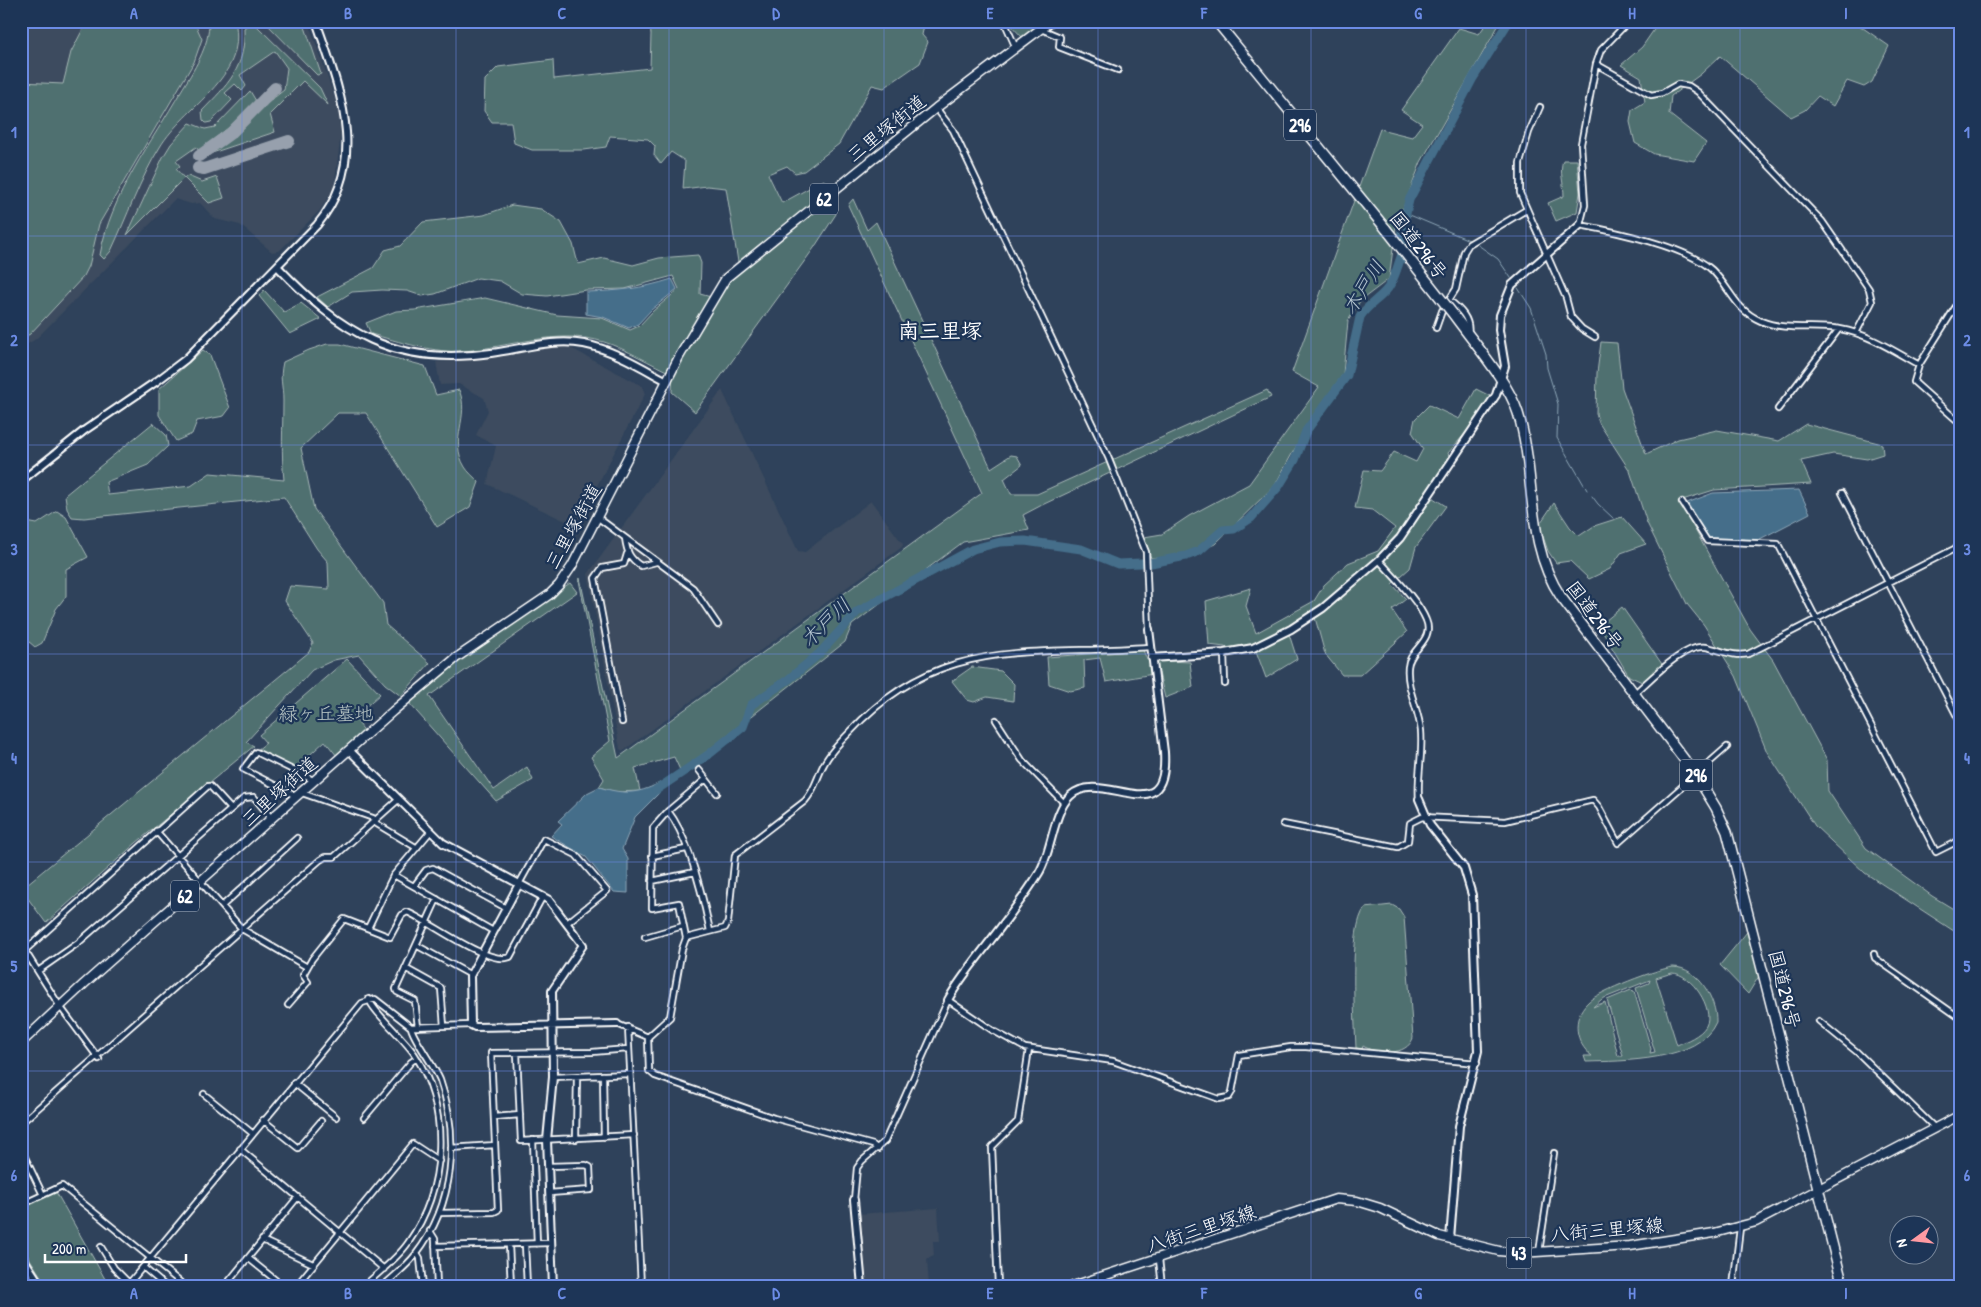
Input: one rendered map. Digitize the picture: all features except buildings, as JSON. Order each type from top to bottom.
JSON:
[{"type":"highway","name":"国道296号","points":[[1216,21],[1453,314],[1512,397],[1519,416],[1536,531],[1544,568],[1561,597],[1696,775],[1716,808],[1731,846],[1843,1286]]},
{"type":"main road","name":"三里塚街道","points":[[21,1043],[61,1008],[84,984],[456,658],[549,595],[559,585],[572,566],[667,381],[726,278],[936,108],[1051,21]]},
{"type":"main road","name":"八街三里塚線","points":[[1073,1286],[1160,1259],[1336,1199],[1358,1201],[1380,1208],[1450,1239],[1509,1252],[1607,1249],[1740,1228],[1756,1222],[1819,1190],[1960,1115]]},
{"type":"street","points":[[21,481],[85,430],[186,359],[317,225],[329,208],[341,183],[346,157],[343,110],[316,21]]},
{"type":"street","points":[[1004,21],[1016,48]]},
{"type":"street","points":[[1152,658],[1224,654],[1253,648],[1291,629],[1323,608],[1379,560],[1400,538],[1481,421],[1502,382],[1505,366],[1499,330],[1503,305],[1512,285],[1580,225],[1585,205],[1581,144],[1596,64],[1601,50],[1629,21]]},
{"type":"street","points":[[1041,29],[1060,37],[1058,47],[1118,70]]},
{"type":"street","points":[[1596,64],[1652,94],[1662,92],[1678,84],[1689,86],[1698,92],[1822,221],[1869,289],[1872,302],[1856,333]]},
{"type":"street","points":[[1540,107],[1529,132],[1520,163],[1520,193],[1566,298],[1571,317],[1582,329],[1594,337]]},
{"type":"street","points":[[862,1286],[854,1200],[857,1168],[862,1161],[885,1141],[948,1000],[1039,873],[1052,842],[1064,803],[1071,794],[1084,787],[1097,787],[1138,795],[1151,792],[1161,782],[1165,767],[1148,629],[1146,552],[1116,476],[953,130],[936,108]]},
{"type":"street","points":[[1436,328],[1442,311],[1458,284],[1464,252],[1469,244],[1526,210]]},
{"type":"street","points":[[1580,225],[1657,245],[1698,261],[1712,271],[1747,315],[1764,322],[1839,329],[1856,333],[1878,342],[1919,365]]},
{"type":"street","points":[[276,266],[307,298],[336,321],[365,338],[392,348],[447,357],[486,354],[548,343],[584,344],[611,352],[667,381]]},
{"type":"street","points":[[1450,300],[1468,320],[1468,336]]},
{"type":"street","points":[[1960,300],[1919,365],[1914,377],[1916,386],[1960,423]]},
{"type":"street","points":[[1778,409],[1839,329]]},
{"type":"street","points":[[1842,493],[1960,722]]},
{"type":"street","points":[[1682,502],[1707,540],[1778,544],[1936,852],[1960,840]]},
{"type":"street","points":[[597,517],[693,588],[718,625]]},
{"type":"street","points":[[622,722],[595,578],[602,568],[624,564],[627,554],[625,538]]},
{"type":"street","points":[[1634,694],[1687,650],[1705,647],[1729,655],[1748,654],[1960,546]]},
{"type":"street","points":[[627,554],[641,566],[656,562]]},
{"type":"street","points":[[1379,560],[1411,598],[1427,624],[1425,639],[1413,656],[1408,668],[1421,735],[1419,799],[1425,816],[1459,860],[1470,884],[1479,1038],[1477,1063],[1459,1126],[1450,1239]]},
{"type":"street","points":[[686,938],[725,928],[728,922],[732,863],[738,851],[805,801],[813,791],[828,758],[868,713],[892,696],[925,676],[949,665],[996,654],[1151,647]]},
{"type":"street","points":[[1224,654],[1225,684]]},
{"type":"street","points":[[996,720],[1022,760],[1064,803]]},
{"type":"street","points":[[1283,824],[1398,847],[1408,841],[1412,822],[1425,816],[1505,820],[1595,801],[1618,843],[1727,747]]},
{"type":"street","points":[[349,750],[430,832],[450,848],[543,896],[567,923],[583,945],[554,986],[552,1025],[553,1077],[547,1140],[553,1286]]},
{"type":"street","points":[[315,781],[256,752],[243,768],[300,795],[375,821],[417,848]]},
{"type":"street","points":[[699,770],[716,793]]},
{"type":"street","points":[[648,1037],[661,1027],[670,1016],[682,949],[686,938],[679,903],[652,908],[653,828],[668,812],[706,779]]},
{"type":"street","points":[[98,1058],[23,952],[208,786],[231,809]]},
{"type":"street","points":[[38,971],[78,944],[244,798],[254,797],[272,819]]},
{"type":"street","points":[[21,1123],[98,1058],[320,860],[325,857],[334,857],[398,800]]},
{"type":"street","points":[[668,812],[678,824],[695,872],[710,932]]},
{"type":"street","points":[[156,831],[242,929],[307,967]]},
{"type":"street","points":[[368,928],[394,875],[430,832]]},
{"type":"street","points":[[222,906],[298,838]]},
{"type":"street","points":[[471,1025],[469,984],[471,975],[493,931],[544,840],[576,855],[607,891],[567,923]]},
{"type":"street","points":[[652,856],[686,848]]},
{"type":"street","points":[[414,886],[426,870],[433,868],[506,908]]},
{"type":"street","points":[[652,881],[695,872]]},
{"type":"street","points":[[394,875],[493,931]]},
{"type":"street","points":[[288,1005],[308,982],[303,976],[307,967],[344,919],[390,938],[402,915],[407,912],[482,953],[506,959],[510,957],[543,896]]},
{"type":"street","points":[[418,1027],[415,1001],[396,991],[437,899]]},
{"type":"street","points":[[645,936],[683,926]]},
{"type":"street","points":[[416,945],[471,975]]},
{"type":"street","points":[[1874,954],[1875,958],[1960,1018]]},
{"type":"street","points":[[405,968],[441,988],[444,1026]]},
{"type":"street","points":[[364,1286],[384,1269],[408,1244],[422,1220],[432,1194],[439,1161],[439,1135],[435,1105],[427,1080],[417,1058],[400,1034],[373,1009],[369,999]]},
{"type":"street","points":[[101,1246],[114,1268],[128,1284],[356,1008],[369,999],[377,1000],[411,1026],[430,1058],[441,1083],[448,1111],[451,1148],[448,1182],[439,1214],[417,1253],[383,1286]]},
{"type":"street","points":[[948,1000],[992,1030],[1029,1049],[1113,1061],[1222,1099],[1229,1097],[1232,1092],[1239,1055],[1255,1051],[1306,1047],[1477,1063]]},
{"type":"street","points":[[1819,1021],[1857,1052],[1935,1128]]},
{"type":"street","points":[[411,1026],[471,1025],[475,1027],[617,1024],[648,1037]]},
{"type":"street","points":[[628,1027],[641,1286]]},
{"type":"street","points":[[648,1037],[648,1068],[655,1076],[774,1118],[873,1145],[878,1149]]},
{"type":"street","points":[[439,1214],[497,1211],[494,1116],[489,1056],[492,1052],[517,1053],[628,1049]]},
{"type":"street","points":[[998,1286],[992,1147],[1018,1121],[1029,1049]]},
{"type":"street","points":[[517,1053],[521,1141],[634,1136]]},
{"type":"street","points":[[364,1118],[411,1062],[417,1058]]},
{"type":"street","points":[[553,1077],[630,1074]]},
{"type":"street","points":[[603,1075],[604,1137]]},
{"type":"street","points":[[576,1139],[577,1076]]},
{"type":"street","points":[[294,1083],[336,1118]]},
{"type":"street","points":[[204,1094],[252,1133]]},
{"type":"street","points":[[494,1116],[520,1115]]},
{"type":"street","points":[[263,1120],[298,1148],[321,1120]]},
{"type":"street","points":[[533,1140],[537,1244]]},
{"type":"street","points":[[296,1286],[413,1144],[439,1161]]},
{"type":"street","points":[[451,1148],[495,1145]]},
{"type":"street","points":[[21,1149],[43,1195]]},
{"type":"street","points":[[240,1149],[384,1269]]},
{"type":"street","points":[[1539,1252],[1554,1153]]},
{"type":"street","points":[[548,1166],[586,1165],[590,1167],[591,1190],[549,1193]]},
{"type":"street","points":[[21,1205],[63,1187],[180,1282]]},
{"type":"street","points":[[225,1286],[298,1198]]},
{"type":"street","points":[[1733,1286],[1740,1228]]},
{"type":"street","points":[[430,1232],[434,1237],[437,1286]]},
{"type":"street","points":[[262,1240],[313,1264]]},
{"type":"street","points":[[526,1244],[527,1286]]},
{"type":"street","points":[[435,1246],[551,1244]]},
{"type":"street","points":[[509,1245],[511,1286]]},
{"type":"street","points":[[417,1253],[420,1258],[423,1286]]},
{"type":"street","points":[[21,1255],[41,1286]]},
{"type":"street","points":[[248,1258],[283,1286]]},
{"type":"street","points":[[1160,1259],[1162,1286]]},
{"type":"street","points":[[143,1267],[163,1284]]},
{"type":"street","points":[[230,1280],[237,1286]]},
{"type":"shaded area","points":[[21,21],[308,21],[338,107],[341,134],[334,188],[320,210],[279,251],[272,252],[240,225],[215,219],[200,203],[191,204],[175,199],[36,339],[21,348]]},
{"type":"shaded area","points":[[672,279],[677,289],[651,310],[638,324],[629,328],[603,317],[586,314],[586,292],[629,289]]},
{"type":"shaded area","points":[[555,347],[569,347],[642,386],[645,394],[576,526],[487,484],[496,446],[476,435],[488,411],[484,398],[459,384],[440,385],[436,362],[499,356]]},
{"type":"shaded area","points":[[722,390],[798,551],[805,552],[871,501],[903,544],[902,547],[623,751],[620,749],[588,574]]},
{"type":"shaded area","points":[[1799,490],[1810,513],[1758,540],[1708,538],[1687,503],[1713,493]]},
{"type":"shaded area","points":[[663,781],[666,786],[635,817],[622,849],[628,859],[628,893],[614,892],[586,857],[551,836],[562,824],[558,821],[587,793],[599,787],[633,792],[647,789]]},
{"type":"shaded area","points":[[938,1208],[940,1241],[933,1241],[934,1256],[927,1259],[929,1286],[864,1286],[858,1214]]},
{"type":"green space","points":[[76,21],[194,21],[202,39],[194,62],[99,224],[89,266],[84,276],[30,334],[21,339],[21,82],[63,84],[71,52],[83,29]]},
{"type":"green space","points":[[209,21],[235,21],[237,41],[232,59],[224,75],[212,90],[171,132],[160,147],[140,185],[111,251],[104,259],[100,255],[105,233],[122,191],[200,58],[207,40]]},
{"type":"green space","points":[[264,21],[303,21],[321,74],[317,75]]},
{"type":"green space","points":[[649,21],[929,21],[924,25],[922,35],[928,42],[920,63],[884,88],[872,85],[839,144],[804,171],[795,173],[787,166],[768,174],[782,203],[824,180],[836,214],[814,248],[695,412],[672,392],[673,374],[604,342],[587,338],[569,337],[534,340],[464,351],[442,351],[371,334],[366,323],[396,311],[415,310],[485,298],[557,315],[602,318],[630,330],[639,326],[653,311],[679,289],[673,276],[625,289],[586,290],[547,296],[522,294],[500,281],[478,278],[435,294],[422,296],[407,291],[352,292],[328,307],[317,297],[373,268],[385,250],[400,246],[423,222],[484,215],[512,205],[541,209],[561,222],[573,244],[578,264],[604,258],[633,265],[659,258],[698,255],[701,263],[700,294],[711,297],[739,268],[726,188],[707,186],[683,189],[685,161],[671,152],[661,164],[654,155],[655,146],[648,139],[610,136],[606,147],[584,150],[532,150],[514,143],[511,122],[492,122],[484,111],[485,80],[498,67],[553,60],[554,79],[650,68],[651,34]]},
{"type":"green space","points":[[1007,21],[1044,21],[1023,38]]},
{"type":"green space","points":[[1488,21],[1501,21],[1421,162],[1396,226],[1389,279],[1360,301],[1348,321],[1343,374],[1311,419],[1275,485],[1215,544],[1182,559],[1151,558],[1144,537],[1162,534],[1189,516],[1249,484],[1319,387],[1292,372],[1380,129],[1412,137],[1422,124],[1401,110],[1459,28],[1479,34]]},
{"type":"green space","points":[[1660,21],[1853,21],[1889,46],[1872,82],[1864,87],[1847,81],[1833,106],[1818,96],[1805,110],[1791,117],[1720,56],[1701,74],[1671,96],[1669,114],[1706,143],[1694,161],[1654,154],[1635,143],[1630,122],[1632,110],[1645,102],[1641,77],[1621,65],[1642,47]]},
{"type":"green space","points":[[248,25],[256,25],[320,88],[328,105],[303,81],[270,114],[275,132],[212,153],[284,90],[287,68],[275,51],[240,75],[246,86],[242,91],[235,84],[225,93],[232,100],[211,122],[206,123],[203,120],[202,111],[234,74],[242,54],[244,28]]},
{"type":"green space","points":[[250,91],[256,101],[228,128],[199,151],[196,147],[176,161],[180,166],[176,169],[184,178],[127,235],[163,157],[171,144],[190,123],[205,129],[215,127]]},
{"type":"green space","points":[[1563,160],[1577,160],[1580,193],[1577,212],[1556,221],[1548,203],[1564,196]]},
{"type":"green space","points":[[188,176],[202,182],[217,177],[224,198],[209,203],[184,178]]},
{"type":"green space","points":[[853,199],[867,230],[876,222],[991,468],[1011,455],[1017,456],[1022,465],[1004,479],[1011,494],[1037,494],[1267,390],[1271,397],[1023,515],[1029,530],[963,542],[852,625],[845,642],[709,750],[680,770],[674,757],[635,768],[640,791],[616,792],[599,787],[604,779],[591,757],[610,741],[580,578],[618,758],[982,493],[848,205]]},
{"type":"green space","points":[[264,290],[284,312],[301,303],[321,319],[290,334],[259,296]]},
{"type":"green space","points":[[1601,342],[1617,343],[1622,388],[1646,454],[1678,439],[1717,430],[1779,441],[1806,424],[1882,444],[1883,454],[1867,459],[1833,454],[1801,461],[1811,484],[1714,490],[1679,501],[1750,629],[1773,660],[1827,760],[1828,791],[1866,848],[1932,896],[1960,913],[1960,935],[1865,873],[1815,826],[1767,752],[1736,676],[1704,625],[1687,604],[1647,523],[1630,471],[1599,423],[1596,414],[1597,373]]},
{"type":"green space","points":[[327,344],[340,344],[425,366],[436,395],[459,390],[463,409],[459,437],[460,457],[466,469],[479,482],[470,507],[437,527],[366,413],[338,413],[301,448],[314,509],[383,603],[386,625],[430,663],[401,696],[385,684],[359,655],[334,660],[312,670],[246,742],[254,746],[136,843],[46,923],[21,889],[309,652],[313,643],[285,601],[290,586],[329,589],[328,562],[317,549],[284,497],[84,518],[72,517],[67,509],[65,495],[153,423],[166,435],[168,446],[148,465],[106,482],[108,495],[191,486],[210,473],[284,480],[281,378],[283,362]]},
{"type":"green space","points":[[203,350],[210,355],[230,408],[224,416],[197,421],[192,434],[176,441],[159,415],[159,389]]},
{"type":"green space","points":[[1476,389],[1490,396],[1470,428],[1448,453],[1451,462],[1446,472],[1425,493],[1446,506],[1416,547],[1410,568],[1392,584],[1406,599],[1392,610],[1407,632],[1360,675],[1342,675],[1325,654],[1314,614],[1289,634],[1297,659],[1266,678],[1256,651],[1209,645],[1206,601],[1251,588],[1246,606],[1256,633],[1314,601],[1324,585],[1348,563],[1378,551],[1395,528],[1372,510],[1355,508],[1364,470],[1380,471],[1394,452],[1416,462],[1423,449],[1412,432],[1415,419],[1429,405],[1459,419]]},
{"type":"green space","points":[[1554,503],[1570,527],[1579,536],[1594,526],[1622,517],[1646,544],[1621,553],[1610,569],[1589,579],[1570,561],[1556,563],[1548,551],[1539,525]]},
{"type":"green space","points":[[57,511],[66,517],[88,557],[66,569],[66,596],[56,609],[42,643],[35,647],[21,635],[21,521],[37,524]]},
{"type":"green space","points":[[570,583],[577,592],[429,696],[494,790],[527,767],[533,780],[496,801],[409,703],[456,663]]},
{"type":"green space","points":[[1622,607],[1664,667],[1642,682],[1629,676],[1599,626]]},
{"type":"green space","points":[[1143,650],[1147,660],[1190,662],[1193,687],[1165,698],[1159,673],[1106,682],[1100,658],[1084,660],[1085,688],[1070,691],[1049,684],[1047,657]]},
{"type":"green space","name":"緑ヶ丘墓地","points":[[347,659],[380,694],[354,717],[365,732],[337,756],[325,741],[294,769],[257,750],[266,743],[259,735]]},
{"type":"green space","points":[[972,667],[1001,671],[1014,684],[1013,701],[987,697],[974,702],[967,700],[952,681]]},
{"type":"green space","points":[[1392,905],[1399,909],[1404,917],[1413,1038],[1410,1044],[1398,1051],[1376,1051],[1363,1046],[1362,1049],[1356,1048],[1354,953],[1360,918],[1365,908]]},
{"type":"green space","points":[[1747,932],[1759,976],[1748,994],[1720,965]]},
{"type":"green space","points":[[1673,967],[1682,968],[1690,972],[1704,986],[1713,1004],[1716,1022],[1707,1035],[1693,1045],[1658,1057],[1586,1062],[1584,1056],[1592,1056],[1582,1044],[1577,1030],[1577,1023],[1579,1015],[1588,1002],[1604,992],[1642,976]],"holes":[[[1672,973],[1687,979],[1700,993],[1708,1019],[1706,1026],[1700,1033],[1677,1045],[1656,978]],[[1650,980],[1649,983],[1636,988],[1655,1052],[1650,1053],[1651,1049],[1634,991],[1631,990],[1607,1000],[1623,1056],[1618,1056],[1605,1002],[1593,1007],[1602,999]]]},
{"type":"green space","points":[[56,1192],[109,1286],[47,1286],[21,1245],[21,1209]]},
{"type":"waterway","name":"木戸川","points":[[1151,563],[1186,556],[1199,551],[1223,530],[1234,529],[1251,518],[1279,486],[1295,460],[1306,431],[1347,375],[1360,317],[1385,292],[1391,283],[1407,243],[1401,236],[1409,200],[1473,78],[1509,21]]},
{"type":"waterway","points":[[1405,213],[1469,240]]},
{"type":"waterway","points":[[1478,245],[1498,259],[1511,278]]},
{"type":"waterway","points":[[1518,288],[1531,308],[1546,354],[1547,368],[1558,404],[1557,438],[1587,490]]},
{"type":"waterway","points":[[1592,496],[1613,518]]},
{"type":"waterway","name":"木戸川","points":[[656,790],[708,755],[743,727],[751,705],[789,679],[820,653],[857,612],[973,549],[1000,542],[1025,541],[1081,549],[1118,564],[1141,563]]},
{"type":"taxiway","points":[[199,156],[231,133],[275,88]]},
{"type":"taxiway","points":[[198,168],[204,169],[289,141]]},
{"type":"district","name":"南三里塚","points":[[940,330]]}]
